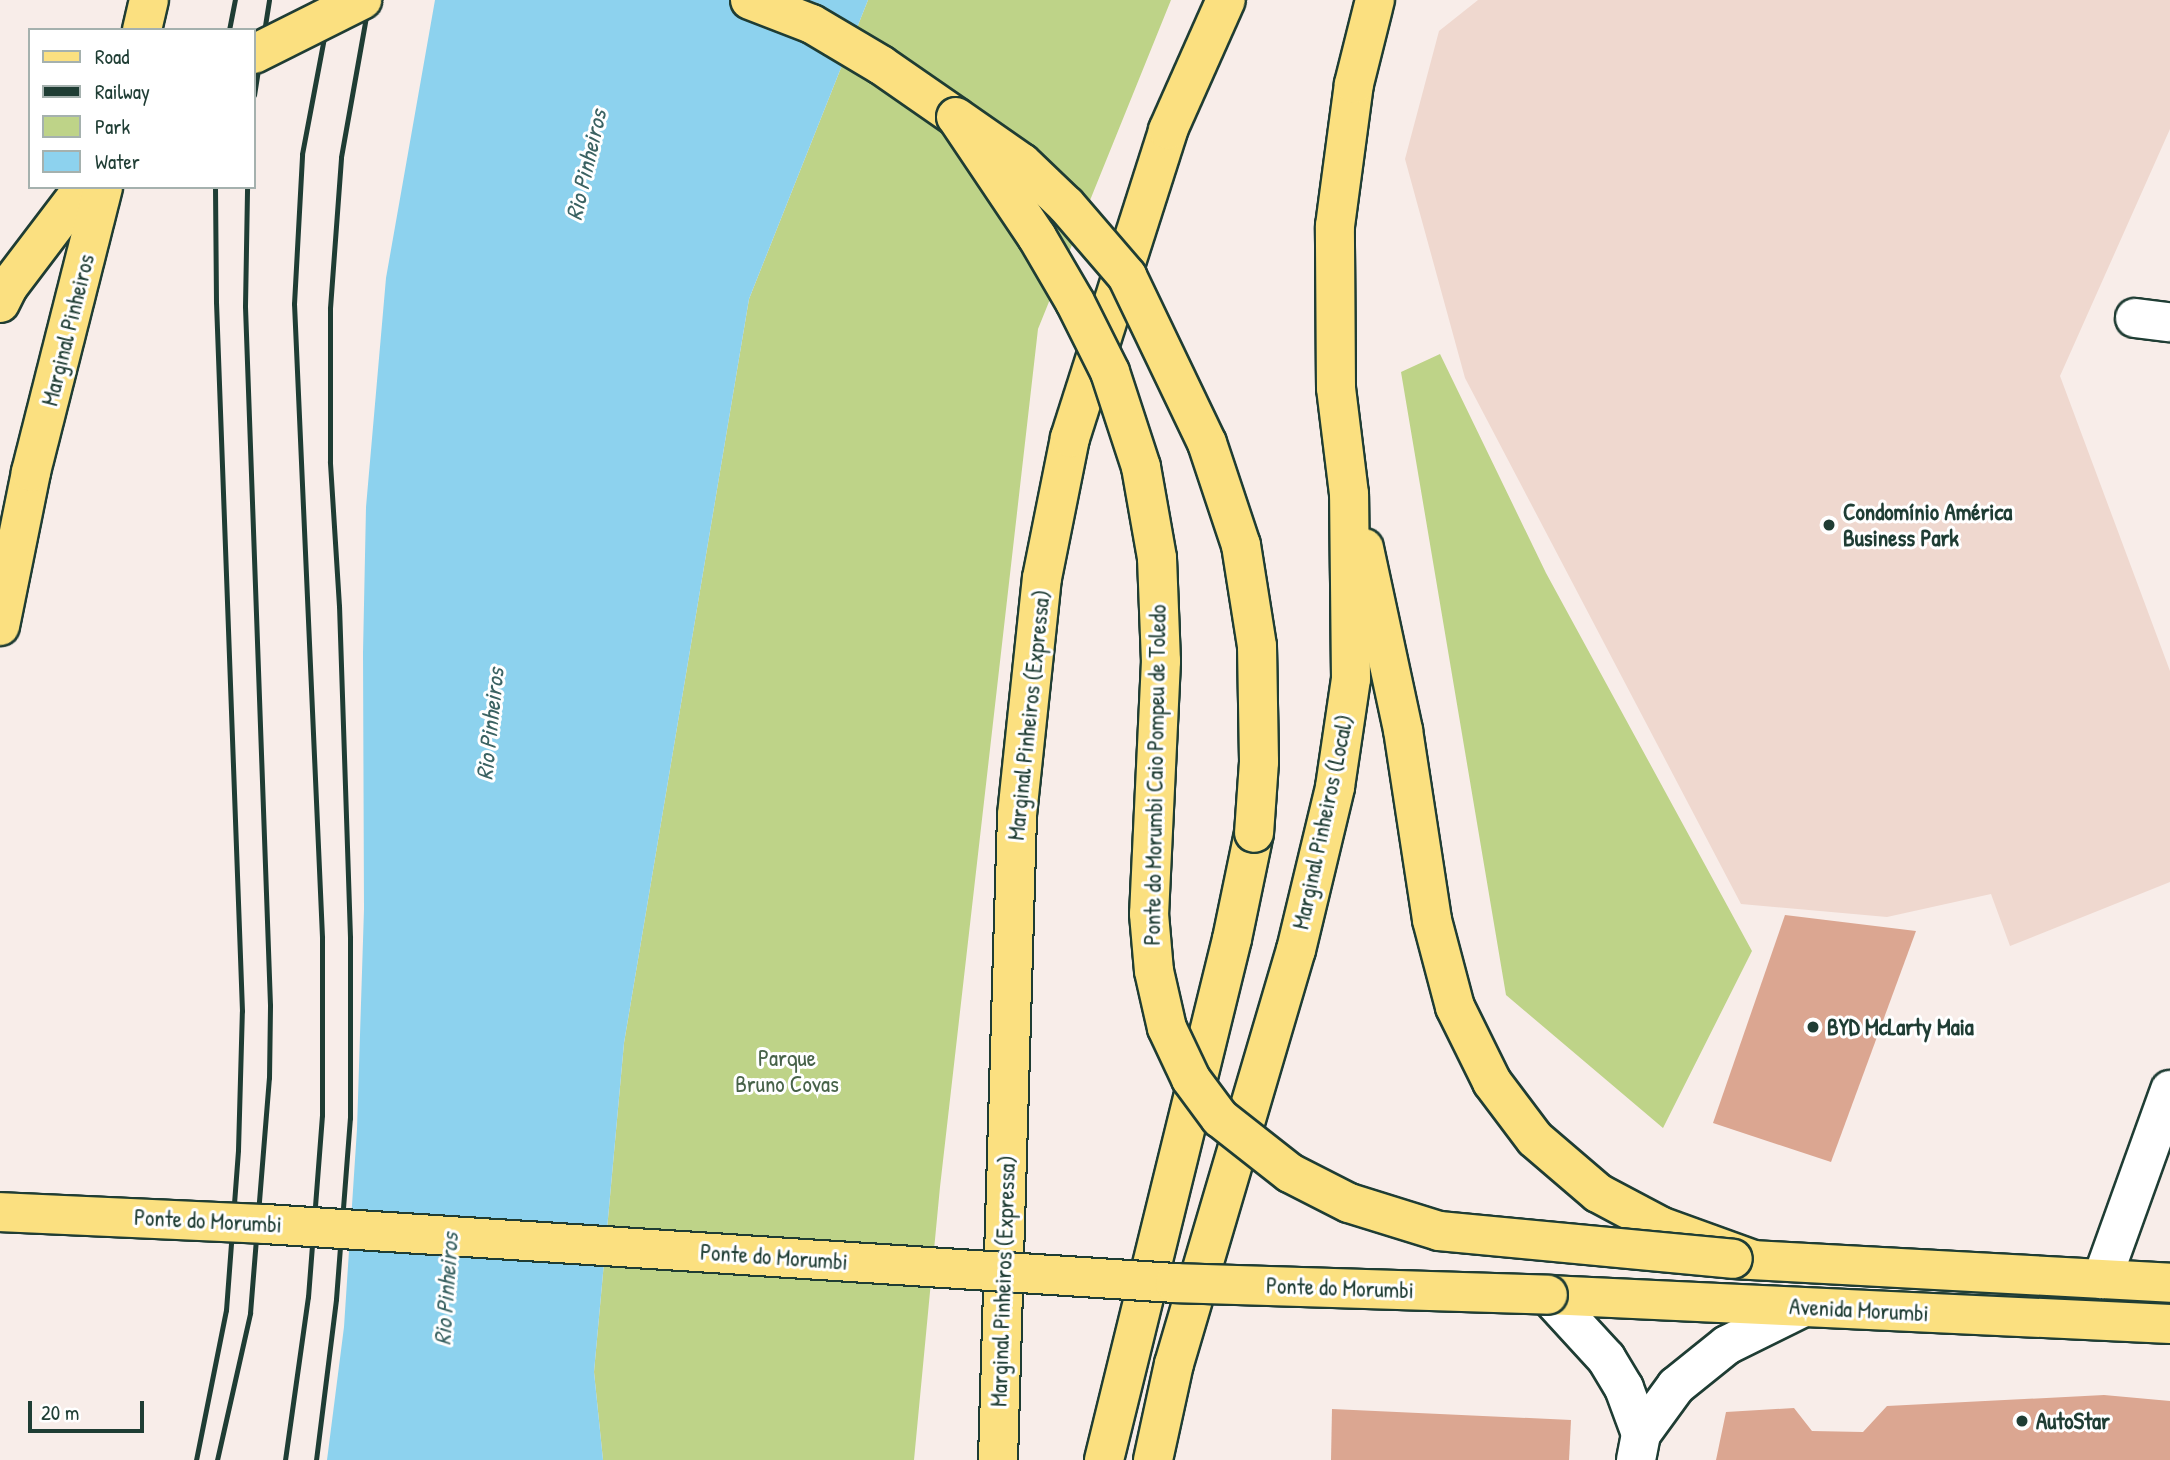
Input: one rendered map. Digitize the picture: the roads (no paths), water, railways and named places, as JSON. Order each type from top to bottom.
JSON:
[{"type":"main road","points":[[142,28],[149,0]]},
{"type":"main road","points":[[256,53],[362,0]]},
{"type":"main road","name":"Ponte do Morumbi Caio Pompeu de Toledo","points":[[750,0],[812,24],[881,65],[956,117],[1037,237],[1075,302],[1110,372],[1141,467],[1157,558],[1161,661],[1150,844],[1149,914],[1154,971],[1167,1028],[1191,1079],[1220,1118],[1290,1173],[1349,1203],[1438,1231],[1744,1259]]},
{"type":"main road","name":"Marginal Pinheiros (Expressa)","points":[[998,1460],[1017,815],[1042,578],[1070,438],[1164,143],[1226,0]]},
{"type":"main road","name":"Marginal Pinheiros (Local)","points":[[1153,1460],[1174,1364],[1296,950],[1335,787],[1351,679],[1349,494],[1336,388],[1335,226],[1354,84],[1375,0]]},
{"type":"main road","points":[[956,117],[1022,163],[1066,205],[1127,276],[1207,443],[1241,545],[1257,646],[1259,762],[1254,833],[1232,939],[1104,1460]]},
{"type":"main road","points":[[0,303],[8,287],[82,189]]},
{"type":"main road","name":"Marginal Pinheiros","points":[[0,626],[31,472],[102,189]]},
{"type":"main road","points":[[1349,494],[1377,598],[1403,730],[1432,920],[1455,1007],[1492,1082],[1535,1139],[1598,1192],[1660,1226],[1744,1259]]},
{"type":"main road","name":"Ponte do Morumbi","points":[[0,1212],[265,1224],[1175,1283],[1548,1295]]},
{"type":"main road","name":"Avenida Morumbi","points":[[1744,1259],[2170,1283]]},
{"type":"main road","name":"Avenida Morumbi","points":[[1548,1295],[2170,1324]]},
{"type":"street","points":[[2102,1279],[2170,1090]]},
{"type":"street","points":[[1548,1295],[1606,1358],[1624,1388],[1639,1447]]},
{"type":"street","points":[[1639,1447],[1676,1385],[1727,1345],[1802,1308]]},
{"type":"water","name":"Rio Pinheiros","points":[[435,0],[868,0],[749,299],[624,1043],[594,1372],[603,1460],[327,1460],[344,1327],[357,1129],[364,909],[363,653],[366,507],[386,278]]},
{"type":"railway","points":[[229,28],[235,0]]},
{"type":"railway","points":[[256,82],[269,0]]},
{"type":"railway","points":[[285,1460],[308,1297],[322,1115],[322,937],[294,304],[302,154],[331,0]]},
{"type":"railway","points":[[316,1460],[336,1299],[350,1118],[350,937],[339,606],[330,461],[330,308],[341,157],[369,0]]},
{"type":"railway","points":[[196,1460],[226,1310],[238,1150],[242,1011],[216,302],[215,189]]},
{"type":"railway","points":[[217,1460],[250,1313],[269,1078],[270,1005],[245,306],[247,189]]},
{"type":"place","name":"Condomínio América Business Park","points":[[1829,525]]},
{"type":"place","name":"BYD McLarty Maia","points":[[1813,1027]]},
{"type":"place","name":"AutoStar","points":[[2022,1421]]},
{"type":"park label","name":"Parque Bruno Covas","points":[[787,1071]]}]
